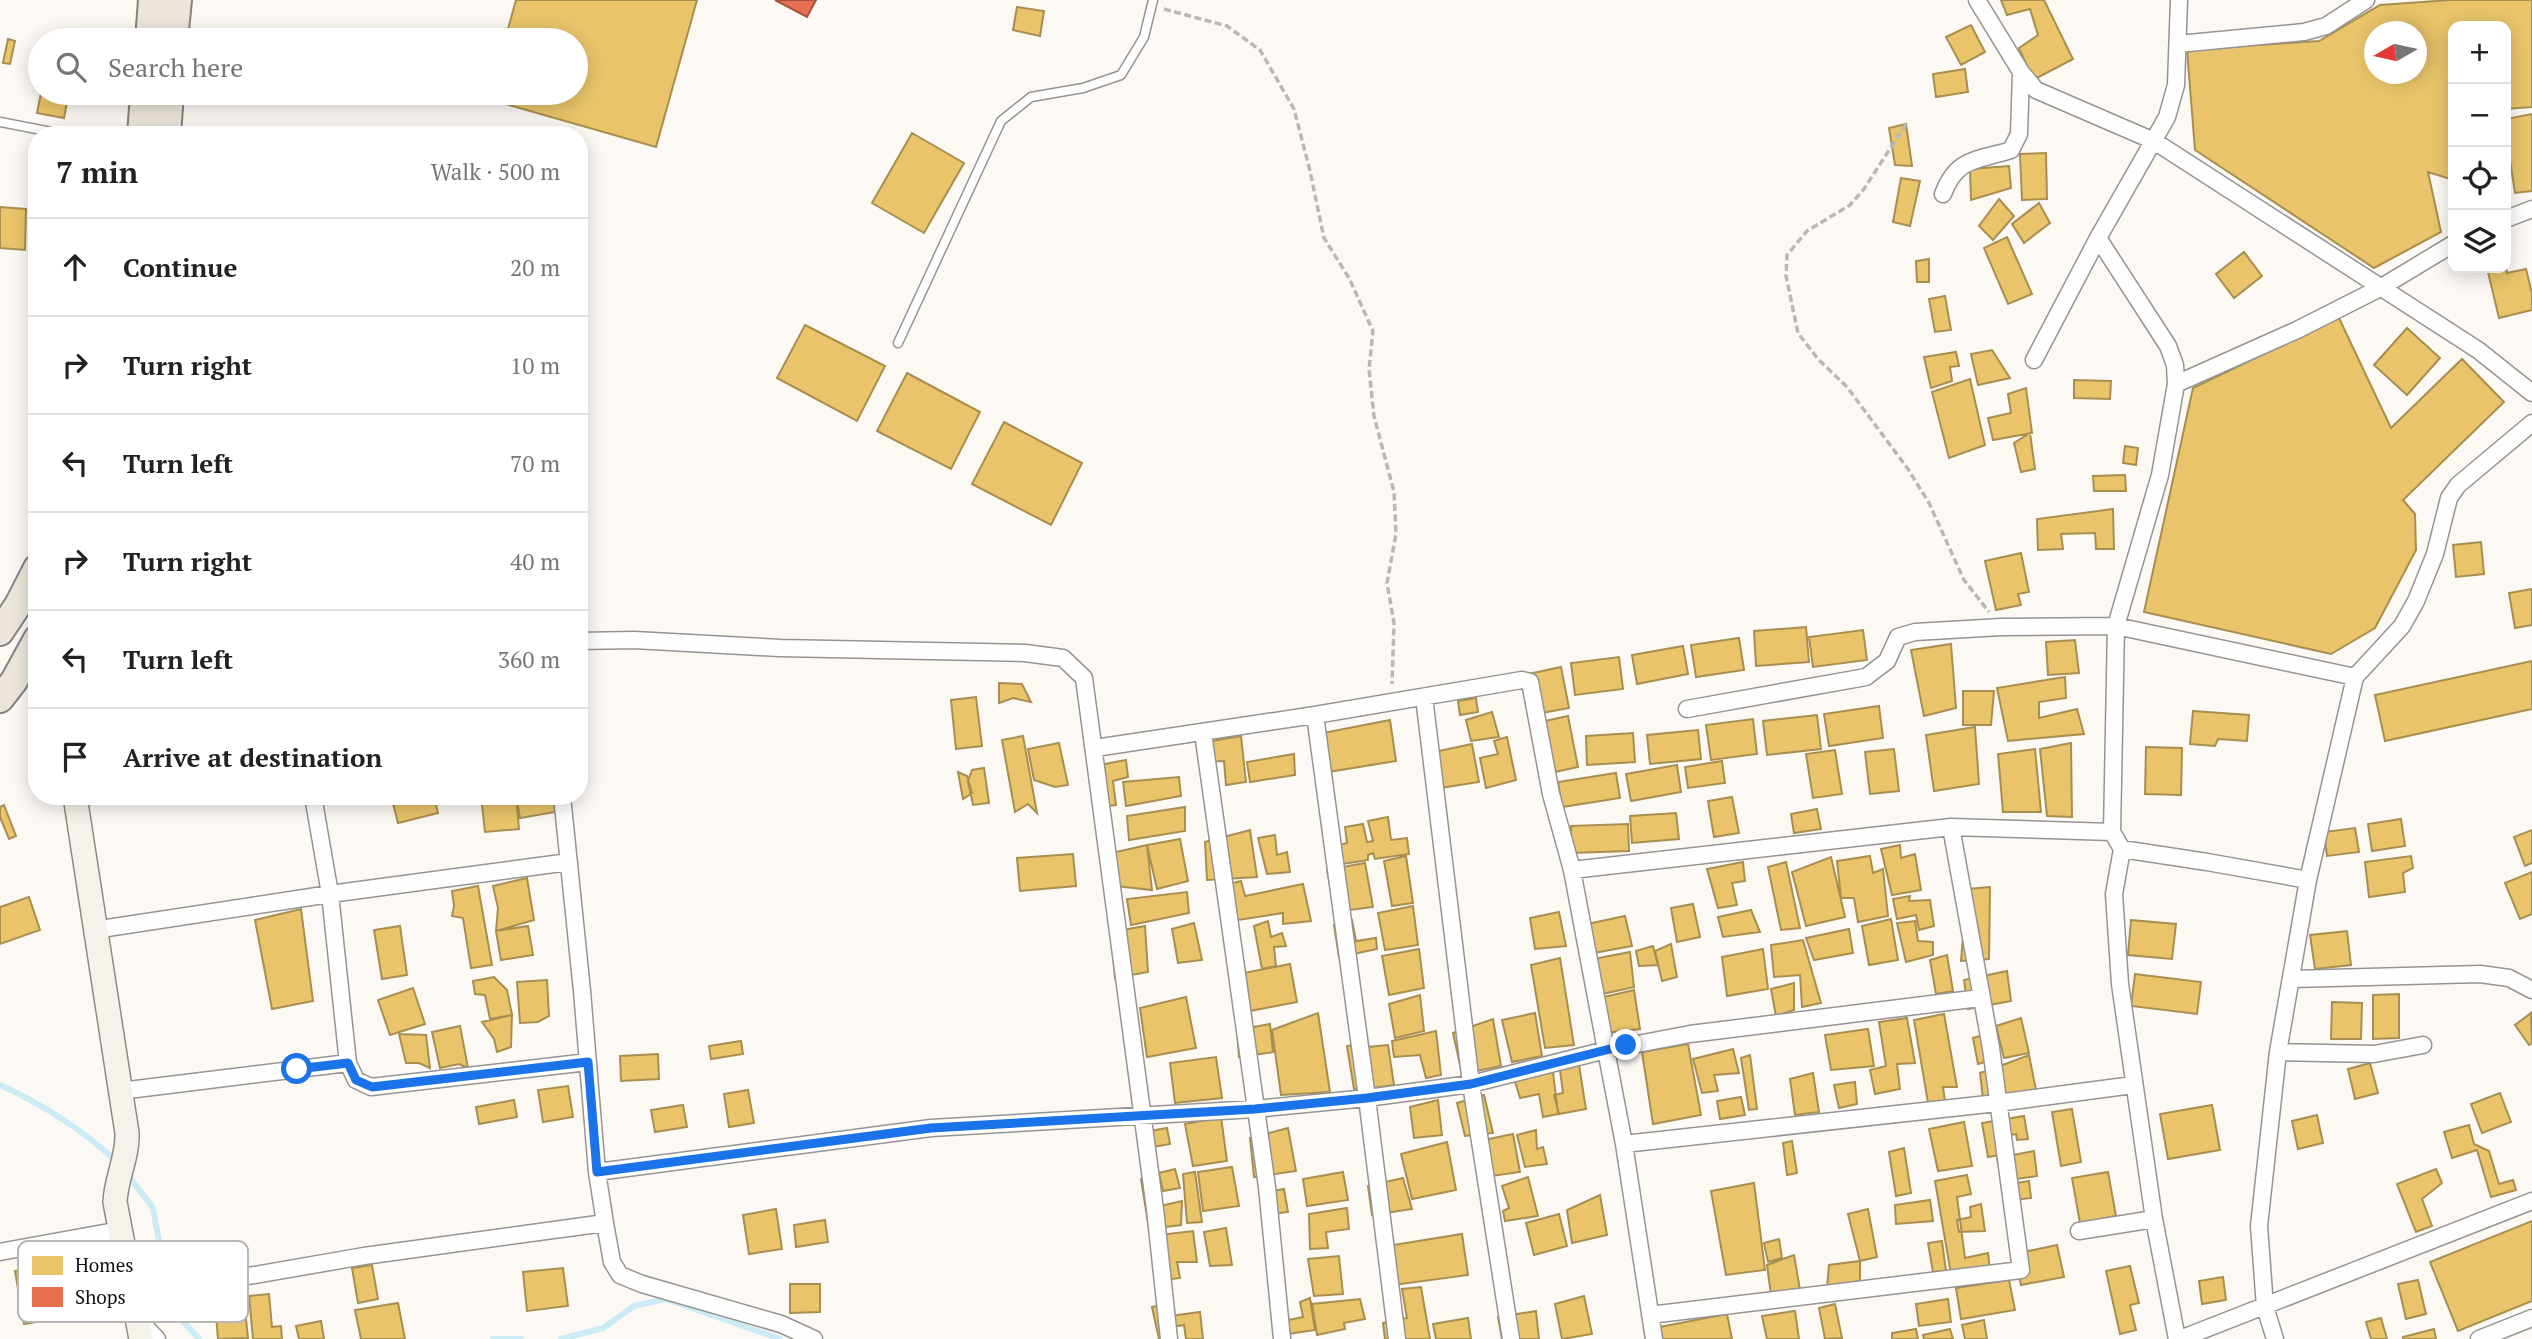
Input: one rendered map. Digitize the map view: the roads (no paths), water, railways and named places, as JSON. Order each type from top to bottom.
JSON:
[{"type":"main road","points":[[150,28],[152,0]]},
{"type":"main road","points":[[175,28],[178,0]]},
{"type":"main road","points":[[142,126],[143,105]]},
{"type":"main road","points":[[168,126],[169,105]]},
{"type":"main road","points":[[0,632],[28,586]]},
{"type":"main road","points":[[17,688],[28,661]]},
{"type":"street","points":[[1977,0],[2021,72],[2036,90],[2154,141],[2478,349],[2532,393]]},
{"type":"street","points":[[2034,360],[2166,117],[2176,85],[2179,0]]},
{"type":"street","points":[[2178,44],[2304,32],[2326,26],[2366,0]]},
{"type":"street","points":[[1943,194],[1950,177],[1963,164],[2011,150],[2019,134],[2021,72]]},
{"type":"street","points":[[2511,217],[2532,209]]},
{"type":"street","points":[[2098,239],[2168,346],[2175,365],[2176,384],[2160,475],[2116,626],[2112,832],[2122,849],[2115,894],[2120,984],[2133,1085],[2154,1219],[2179,1339],[2532,1201]]},
{"type":"street","points":[[2176,384],[2297,330],[2381,288],[2448,247]]},
{"type":"street","points":[[2275,1339],[2265,1307],[2259,1226],[2278,1052],[2308,880],[2355,677],[2402,626],[2416,601],[2435,554],[2449,498],[2458,485],[2532,423]]},
{"type":"street","points":[[1687,709],[1866,677],[1887,661],[1898,637],[1915,632],[2001,627],[2116,626],[2355,677]]},
{"type":"street","points":[[588,641],[634,640],[780,648],[1025,653],[1063,658],[1084,678],[1169,1339]]},
{"type":"street","points":[[1095,748],[1203,733],[1522,680],[1530,682],[1551,794],[1572,870],[1606,1050],[1654,1339]]},
{"type":"street","points":[[1424,697],[1471,1084],[1511,1339]]},
{"type":"street","points":[[1315,715],[1397,1339]]},
{"type":"street","points":[[1203,733],[1267,1187],[1282,1339]]},
{"type":"street","points":[[76,805],[127,1133],[126,1157],[116,1188],[115,1202],[122,1241]]},
{"type":"street","points":[[315,805],[330,894],[348,1063],[356,1080],[372,1087],[588,1062]]},
{"type":"street","points":[[563,805],[597,1172],[612,1262],[621,1275],[642,1284],[780,1324],[814,1339]]},
{"type":"street","points":[[1572,870],[1951,827],[2112,832]]},
{"type":"street","points":[[1650,1315],[2021,1270],[1991,1048],[1951,827]]},
{"type":"street","points":[[2122,849],[2308,880]]},
{"type":"street","points":[[94,930],[330,894],[569,862]]},
{"type":"street","points":[[2292,979],[2480,974],[2510,978],[2532,990]]},
{"type":"street","points":[[597,1172],[931,1128],[1255,1109],[1367,1098],[1471,1084],[1606,1050],[1690,1034],[1980,998]]},
{"type":"street","points":[[2278,1052],[2374,1054],[2423,1045]]},
{"type":"street","points":[[120,1091],[348,1063]]},
{"type":"street","points":[[1623,1144],[1997,1103],[2133,1085]]},
{"type":"street","points":[[2079,1231],[2154,1219]]},
{"type":"street","points":[[248,1275],[604,1223]]},
{"type":"street","points":[[60,1241],[120,1230]]},
{"type":"street","points":[[0,1252],[18,1249]]},
{"type":"street","points":[[2479,1339],[2532,1318]]},
{"type":"street","points":[[142,1322],[157,1339]]},
{"type":"lane","points":[[898,343],[1001,121],[1031,97],[1083,88],[1121,75],[1144,37],[1153,3]]},
{"type":"lane","points":[[0,122],[28,128]]},
{"type":"waterway","points":[[0,1085],[61,1119],[116,1161]]},
{"type":"waterway","points":[[126,1172],[153,1208],[159,1241]]},
{"type":"waterway","points":[[561,1339],[603,1328],[634,1306],[666,1299],[780,1339]]},
{"type":"waterway","points":[[184,1322],[199,1339]]},
{"type":"waterway","points":[[493,1339],[521,1339]]}]
